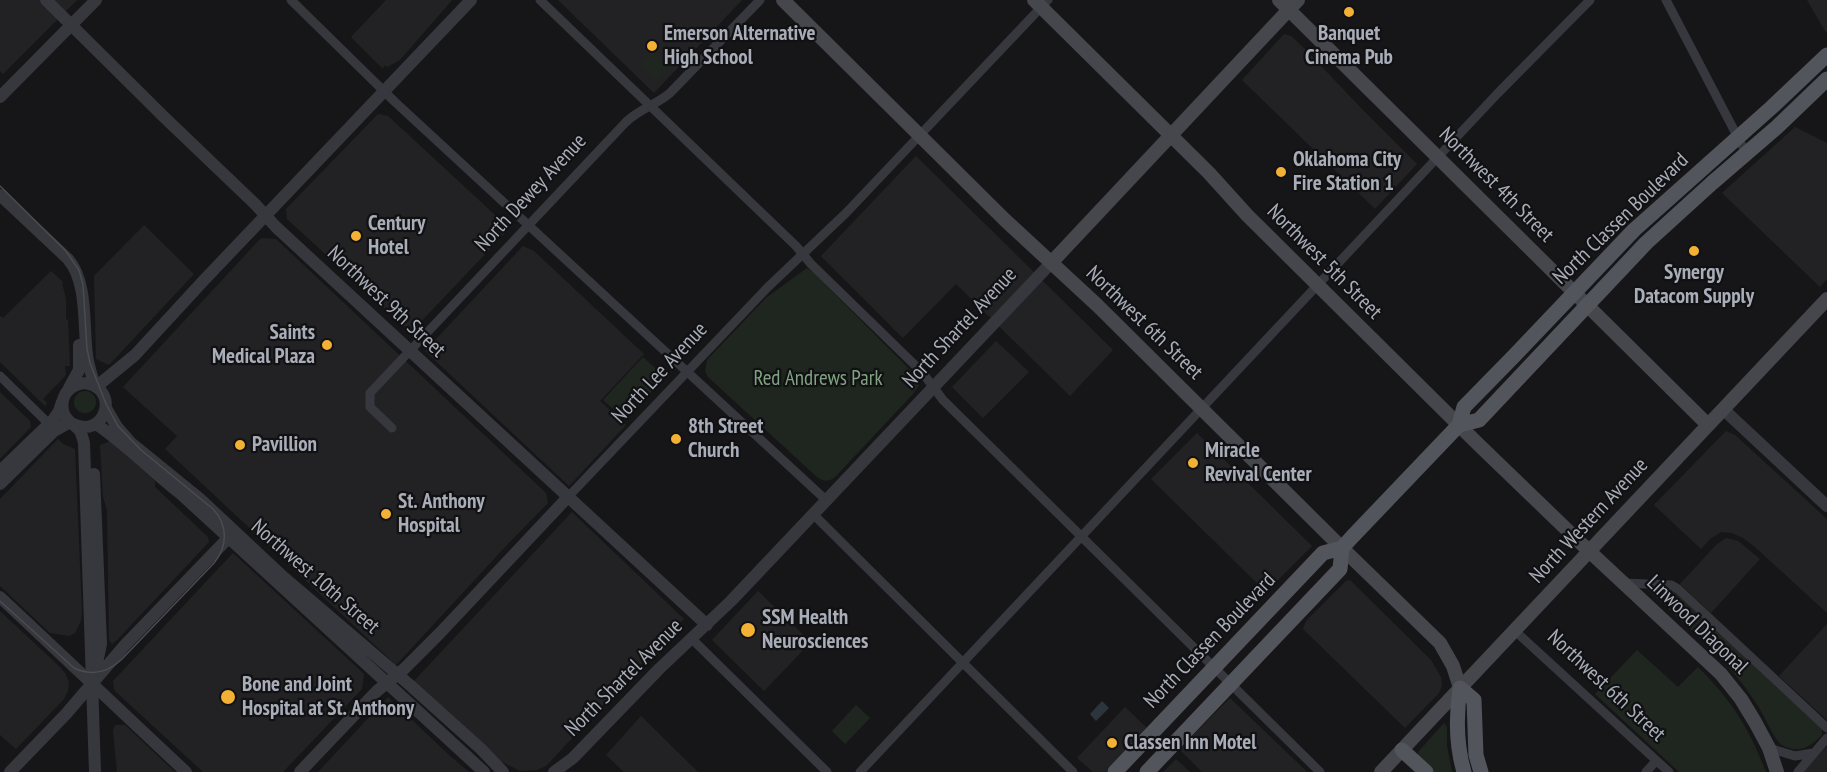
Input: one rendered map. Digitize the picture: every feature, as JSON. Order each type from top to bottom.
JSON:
[{"type":"main road","name":"Northwest 6th Street","points":[[783,0],[1005,220],[1097,305],[1440,643],[1453,666],[1460,688]]},
{"type":"main road","name":"Northwest 4th Street","points":[[1279,0],[1294,5],[1438,158],[1708,425]]},
{"type":"main road","name":"Northwest 5th Street","points":[[1041,2],[1209,173],[1247,215],[1589,551]]},
{"type":"main road","name":"North Shartel Avenue","points":[[1051,263],[1294,5]]},
{"type":"main road","name":"North Classen Boulevard","points":[[1115,772],[1323,553],[1342,548],[1460,425],[1464,407],[1634,231],[1827,55]]},
{"type":"main road","name":"North Classen Boulevard","points":[[1460,425],[1479,420],[1646,243],[1777,127],[1827,79]]},
{"type":"main road","name":"North Western Avenue","points":[[1381,772],[1827,299]]},
{"type":"main road","name":"North Classen Boulevard","points":[[1147,772],[1340,569],[1342,548]]},
{"type":"main road","name":"Linwood Diagonal","points":[[1589,551],[1721,674],[1741,699],[1769,748],[1777,772]]},
{"type":"main road","points":[[1460,688],[1457,714],[1464,772]]},
{"type":"main road","points":[[1460,688],[1474,700],[1476,755],[1481,772]]},
{"type":"main road","points":[[1402,750],[1426,772]]},
{"type":"street","name":"Northwest 9th Street","points":[[46,0],[276,227],[707,625]]},
{"type":"street","points":[[0,97],[96,0]]},
{"type":"street","points":[[291,0],[385,91],[826,500]]},
{"type":"street","points":[[96,387],[135,355],[471,0]]},
{"type":"street","points":[[540,0],[922,372],[943,400],[1320,772]]},
{"type":"street","name":"North Dewey Avenue","points":[[392,428],[370,407],[370,393],[626,122],[638,112],[661,100],[679,85],[760,0]]},
{"type":"street","points":[[860,772],[1498,93],[1590,0]]},
{"type":"street","points":[[1666,0],[1746,153]]},
{"type":"street","name":"North Lee Avenue","points":[[300,772],[370,699],[440,633],[768,287],[846,213],[920,136],[1041,2]]},
{"type":"street","points":[[0,195],[75,268],[80,287],[87,359],[96,387],[104,395],[106,407]]},
{"type":"street","name":"North Shartel Avenue","points":[[554,772],[573,758],[659,669],[731,601],[1051,263]]},
{"type":"street","points":[[0,471],[50,424],[77,376],[80,287]]},
{"type":"street","points":[[0,484],[57,429],[71,423],[81,427],[94,425],[103,417],[111,388],[135,355]]},
{"type":"street","points":[[0,376],[50,424]]},
{"type":"street","points":[[96,387],[80,384],[65,396],[63,411],[81,432],[84,443],[96,772]]},
{"type":"street","name":"Northwest 10th Street","points":[[106,407],[117,427],[131,443],[200,499],[231,535]]},
{"type":"street","points":[[1723,409],[1827,506]]},
{"type":"street","points":[[91,684],[101,644],[97,515],[92,445],[94,425]]},
{"type":"street","name":"Northwest 10th Street","points":[[94,425],[113,435],[154,474],[231,535],[392,679],[484,772]]},
{"type":"street","points":[[813,514],[1073,772]]},
{"type":"street","points":[[10,772],[66,714],[125,645],[231,535]]},
{"type":"street","points":[[1623,583],[1671,585],[1678,589],[1827,728]]},
{"type":"street","points":[[0,597],[186,772]]},
{"type":"street","name":"Northwest 6th Street","points":[[1514,630],[1669,772]]},
{"type":"street","points":[[691,638],[827,772]]},
{"type":"street","name":"Northwest 10th Street","points":[[392,679],[473,742],[503,772]]},
{"type":"street","points":[[1798,772],[1827,738]]},
{"type":"street","points":[[1769,748],[1795,756],[1813,753]]},
{"type":"street","name":"North Shartel Avenue","points":[[565,772],[573,758]]},
{"type":"street","points":[[1646,772],[1656,761]]},
{"type":"shaded area","points":[[0,0],[77,0],[3,74],[0,71]]},
{"type":"shaded area","points":[[386,0],[452,0],[400,60],[387,67],[385,65],[383,69],[351,37]]},
{"type":"shaded area","name":"Emerson Alternative High School","points":[[558,0],[742,0],[654,93]]},
{"type":"shaded area","points":[[1807,0],[1827,0],[1827,33],[1825,31]]},
{"type":"shaded area","points":[[1284,34],[1291,36],[1304,48],[1417,164],[1375,209],[1242,80]]},
{"type":"shaded area","points":[[378,114],[388,116],[507,226],[507,231],[413,330],[407,329],[287,219],[286,209]]},
{"type":"shaded area","points":[[1795,127],[1827,143],[1827,279],[1820,287],[1722,193]]},
{"type":"shaded area","points":[[916,156],[1113,350],[1070,396],[956,284],[903,338],[821,256]]},
{"type":"shaded area","points":[[144,225],[194,274],[109,365],[96,359],[94,276]]},
{"type":"shaded area","points":[[261,238],[276,239],[546,493],[548,503],[396,665],[165,449],[177,436],[123,387]]},
{"type":"shaded area","points":[[523,246],[534,251],[644,354],[600,401],[626,425],[569,486],[425,351]]},
{"type":"shaded area","points":[[51,271],[63,282],[66,319],[68,320],[70,366],[65,366],[66,375],[43,399],[47,403],[45,406],[0,362],[0,316],[3,318]]},
{"type":"shaded area","points":[[996,341],[1029,372],[983,418],[952,387]]},
{"type":"shaded area","points":[[0,392],[30,421],[31,427],[0,459]]},
{"type":"shaded area","points":[[1726,431],[1735,435],[1827,519],[1827,613],[1743,538],[1732,533],[1721,532],[1701,549],[1654,505]]},
{"type":"shaded area","points":[[1197,433],[1312,546],[1266,592],[1151,479]]},
{"type":"shaded area","points":[[58,439],[75,449],[82,613],[75,633],[69,636],[50,633],[0,586],[0,499]]},
{"type":"shaded area","points":[[111,441],[155,481],[155,487],[208,537],[209,542],[112,644],[109,640],[107,510],[103,497],[100,445]]},
{"type":"shaded area","points":[[572,512],[684,619],[546,766],[537,770],[520,771],[498,760],[414,681]]},
{"type":"shaded area","points":[[1726,538],[1738,541],[1760,559],[1711,613],[1680,584],[1716,545]]},
{"type":"shaded area","points":[[233,553],[364,674],[362,689],[283,772],[203,772],[114,690],[113,681]]},
{"type":"shaded area","points":[[1350,580],[1431,660],[1441,677],[1442,686],[1439,693],[1405,728],[1303,629],[1306,621],[1346,581]]},
{"type":"shaded area","points":[[758,591],[811,642],[764,691],[712,640]]},
{"type":"shaded area","points":[[0,611],[60,667],[69,682],[64,699],[16,749],[0,735]]},
{"type":"shaded area","points":[[1827,624],[1827,720],[1779,676]]},
{"type":"shaded area","points":[[388,697],[449,755],[469,772],[318,772]]},
{"type":"shaded area","points":[[1230,698],[1307,772],[1202,772],[1179,749]]},
{"type":"shaded area","points":[[1102,701],[1109,708],[1096,721],[1090,714]]},
{"type":"shaded area","name":"Classen Inn Motel","points":[[1125,707],[1147,728],[1106,772],[1093,772],[1077,758]]},
{"type":"shaded area","points":[[641,716],[698,772],[624,772],[606,755]]},
{"type":"shaded area","points":[[115,725],[125,725],[175,772],[117,772],[113,730]]},
{"type":"shaded area","points":[[1827,746],[1827,772],[1803,772]]},
{"type":"shaded area","points":[[1176,759],[1190,772],[1163,772]]},
{"type":"green space","points":[[654,51],[670,67],[657,80],[641,64]]},
{"type":"green space","name":"Red Andrews Park","points":[[807,268],[918,378],[919,385],[836,476],[827,481],[817,477],[708,377],[705,371],[707,360],[766,298]]},
{"type":"green space","points":[[643,357],[665,377],[629,417],[622,417],[603,400]]},
{"type":"green space","points":[[85,391],[93,394],[96,402],[93,410],[85,413],[77,410],[74,402],[77,394]]},
{"type":"green space","points":[[1667,588],[1675,592],[1822,729],[1822,735],[1814,743],[1804,748],[1794,749],[1779,742],[1758,706],[1734,674],[1707,645],[1648,590]]},
{"type":"green space","points":[[1637,650],[1678,687],[1698,667],[1721,692],[1738,716],[1766,772],[1679,772],[1595,694]]},
{"type":"green space","points":[[856,705],[870,718],[845,744],[832,731]]},
{"type":"green space","points":[[1444,723],[1447,727],[1447,746],[1452,772],[1432,772],[1418,756],[1418,752]]},
{"type":"tram line","points":[[0,186],[65,250],[79,270],[83,285],[90,363],[106,404],[118,426],[141,450],[213,509],[224,529],[222,550],[214,563],[121,660],[99,672],[87,672],[74,668],[0,601]]},
{"type":"place","name":"Banquet Cinema Pub","points":[[1349,12]]},
{"type":"place","name":"Emerson Alternative High School","points":[[652,46]]},
{"type":"place","name":"Oklahoma City Fire Station 1","points":[[1281,172]]},
{"type":"place","name":"Century Hotel","points":[[356,236]]},
{"type":"place","name":"Synergy Datacom Supply","points":[[1694,251]]},
{"type":"place","name":"Saints Medical Plaza","points":[[327,345]]},
{"type":"place","name":"8th Street Church","points":[[676,439]]},
{"type":"place","name":"Pavillion","points":[[240,445]]},
{"type":"place","name":"Miracle Revival Center","points":[[1193,463]]},
{"type":"place","name":"St. Anthony Hospital","points":[[386,514]]},
{"type":"place","name":"SSM Health Neurosciences","points":[[748,630]]},
{"type":"place","name":"Bone and Joint Hospital at St. Anthony","points":[[228,697]]},
{"type":"place","name":"Classen Inn Motel","points":[[1112,743]]}]
